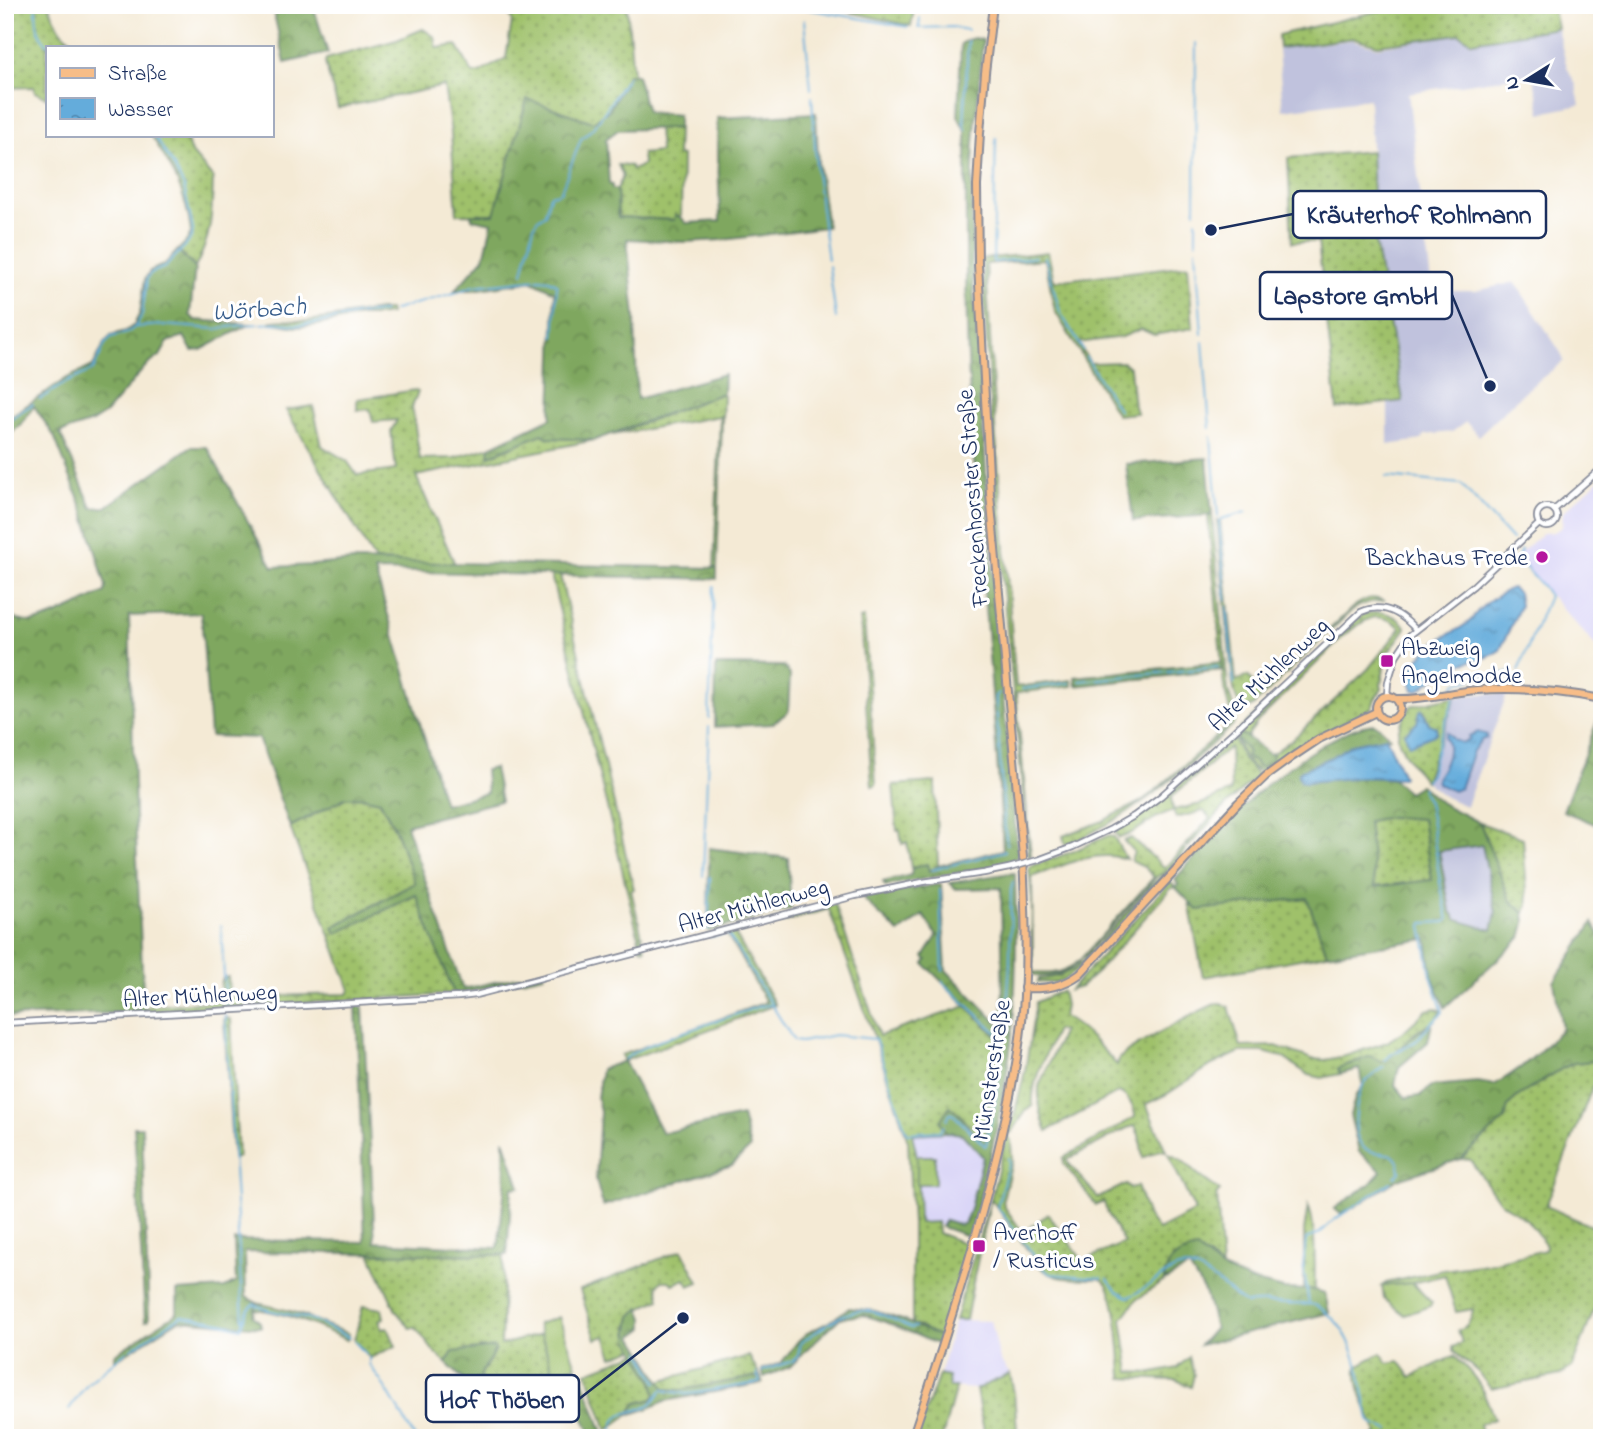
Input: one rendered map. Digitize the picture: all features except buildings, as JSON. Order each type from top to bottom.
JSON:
[{"type":"main road","name":"Freckenhorster Straße","points":[[993,5],[978,164],[978,264],[990,494],[1023,857],[1026,917],[1024,988]]},
{"type":"main road","points":[[1418,699],[1400,709],[1390,720],[1381,718],[1376,712],[1377,701],[1387,695],[1397,699],[1418,699],[1463,691],[1501,689],[1550,691],[1602,699]]},
{"type":"main road","points":[[1397,699],[1400,709]]},
{"type":"main road","name":"Münsterstraße","points":[[912,1438],[946,1339],[991,1177],[1013,1085],[1024,988],[1055,987],[1080,974],[1266,776],[1319,739],[1376,712]]},
{"type":"street","points":[[1554,510],[1602,468]]},
{"type":"street","points":[[1546,507],[1554,510],[1557,517],[1553,525],[1547,528],[1539,524],[1536,518],[1538,510],[1546,507]]},
{"type":"street","points":[[1387,695],[1396,656],[1405,642],[1416,630],[1473,586],[1539,524]]},
{"type":"street","name":"Alter Mühlenweg","points":[[5,1023],[459,998],[855,896],[984,873],[1038,860],[1104,833],[1161,796],[1361,612],[1376,607],[1393,611],[1405,618],[1416,630]]},
{"type":"shaded area","points":[[1557,28],[1580,105],[1541,113],[1533,74],[1408,93],[1432,291],[1476,291],[1515,282],[1564,361],[1525,391],[1478,436],[1466,422],[1452,432],[1424,435],[1422,440],[1388,445],[1388,402],[1403,400],[1375,242],[1369,99],[1283,110],[1278,49],[1352,40],[1378,47],[1459,34],[1472,42]]},
{"type":"shaded area","points":[[1602,477],[1602,653],[1516,557],[1543,533],[1554,532],[1562,527],[1563,512]]},
{"type":"shaded area","points":[[1507,694],[1466,806],[1445,797],[1425,781],[1456,696]]},
{"type":"shaded area","points":[[1482,844],[1496,912],[1493,930],[1457,920],[1450,910],[1439,851]]},
{"type":"shaded area","points":[[912,1134],[962,1134],[989,1164],[970,1237],[941,1227],[937,1222],[918,1223],[917,1156]]},
{"type":"shaded area","points":[[955,1320],[991,1321],[1000,1360],[1010,1374],[976,1389],[949,1387],[948,1377],[939,1375]]},
{"type":"green space","points":[[5,5],[49,5],[66,36],[78,43],[97,46],[46,46],[46,98],[35,92],[34,87],[5,88]]},
{"type":"green space","points":[[280,5],[309,5],[315,12],[328,53],[285,63],[274,14],[280,10]]},
{"type":"green space","points":[[505,5],[627,5],[633,75],[628,74],[610,109],[593,122],[527,100],[494,215],[457,214],[451,133],[444,86],[338,108],[325,63],[326,59],[397,40],[423,29],[435,37],[437,48],[457,45],[473,74],[479,73],[506,58],[512,21]]},
{"type":"green space","points":[[847,5],[915,5],[911,26],[846,11]]},
{"type":"green space","points":[[1403,5],[1552,5],[1557,28],[1472,42],[1459,34],[1378,45],[1354,38],[1279,48],[1278,35]]},
{"type":"green space","points":[[974,38],[983,40],[974,144],[972,265],[996,620],[1018,857],[1001,865],[885,886],[883,882],[911,875],[912,868],[927,864],[929,871],[938,866],[1003,850],[971,420],[966,302],[966,132],[958,116],[961,44]]},
{"type":"green space","points":[[628,74],[637,75],[647,112],[678,115],[678,128],[618,130],[606,139],[609,184],[612,189],[617,189],[618,217],[674,220],[675,215],[686,223],[720,221],[717,118],[816,113],[818,163],[827,227],[723,240],[684,242],[627,239],[635,316],[637,399],[724,374],[723,393],[595,440],[549,438],[542,434],[489,456],[490,447],[551,418],[555,292],[533,281],[455,290],[484,258],[492,223],[472,219],[471,214],[494,214],[527,99],[593,122],[610,109]]},
{"type":"green space","points":[[678,128],[677,155],[682,156],[681,217],[675,215],[675,220],[618,217],[617,189],[623,176],[618,165],[638,168],[643,164],[642,154],[660,152],[658,129]]},
{"type":"green space","points":[[152,136],[186,136],[190,151],[213,178],[208,235],[195,268],[178,250],[191,233],[182,193]]},
{"type":"green space","points":[[1371,151],[1375,242],[1403,401],[1337,409],[1318,242],[1292,242],[1288,158]]},
{"type":"green space","points":[[178,250],[195,268],[190,315],[195,320],[250,324],[201,350],[192,351],[184,336],[168,342],[160,356],[145,367],[106,413],[92,422],[60,433],[92,508],[106,507],[190,447],[207,447],[273,567],[353,561],[717,568],[717,579],[375,571],[444,804],[487,793],[485,770],[494,768],[501,801],[406,825],[463,989],[544,971],[544,975],[454,994],[416,895],[336,934],[333,927],[415,883],[394,827],[380,801],[361,797],[345,798],[290,827],[258,738],[210,736],[201,613],[129,616],[144,1012],[5,1017],[5,614],[21,621],[39,621],[105,592],[106,586],[84,512],[54,436],[34,406],[22,423],[5,439],[5,420],[67,378],[93,366],[111,335],[126,331],[134,325],[140,313],[145,279],[150,271],[165,264]]},
{"type":"green space","points":[[1048,252],[1054,281],[1188,265],[1193,328],[1154,335],[1141,329],[1122,337],[1078,343],[1090,363],[1123,362],[1130,368],[1137,413],[1117,415],[1055,311],[1045,259],[986,264],[995,426],[1016,687],[1071,680],[1072,686],[1016,693],[1029,857],[1002,576],[982,259]]},
{"type":"green space","points":[[389,310],[390,314],[360,316],[296,327],[269,322],[308,321]]},
{"type":"green space","points":[[416,390],[418,392],[412,407],[420,459],[454,458],[490,447],[490,456],[542,434],[549,438],[595,440],[416,476],[455,564],[375,561],[286,410],[313,406],[322,446],[347,461],[357,475],[396,470],[391,431],[397,420],[373,422],[370,409],[357,410],[357,399]]},
{"type":"green space","points":[[723,393],[717,568],[714,568],[720,416],[612,435]]},
{"type":"green space","points":[[1207,458],[1212,515],[1133,521],[1126,464]]},
{"type":"green space","points":[[1212,515],[1228,690],[1235,712],[1234,724],[1175,776],[1135,807],[1090,834],[1065,845],[1063,836],[1103,821],[1155,791],[1230,724],[1231,715],[1224,688],[1208,516]]},
{"type":"green space","points":[[1220,520],[1236,681],[1248,676],[1261,695],[1353,607],[1368,599],[1385,601],[1367,603],[1351,611],[1248,708],[1238,702],[1233,685],[1217,521]]},
{"type":"green space","points":[[551,575],[560,575],[634,889],[631,890],[645,949],[641,948]]},
{"type":"green space","points":[[1364,614],[1386,614],[1397,619],[1406,628],[1388,653],[1386,652],[1383,660],[1382,689],[1372,708],[1306,740],[1262,772],[1256,770],[1244,758],[1235,736],[1238,731]],"holes":[[[1374,617],[1392,621],[1401,628],[1368,669],[1293,739],[1273,753],[1272,761],[1240,733],[1247,737],[1258,721],[1342,638],[1353,628]]]},
{"type":"green space","points":[[864,618],[876,785],[872,786],[860,619]]},
{"type":"green space","points":[[1222,662],[1222,670],[1076,686],[1075,677]]},
{"type":"green space","points":[[716,665],[784,666],[790,675],[788,712],[772,724],[715,727]]},
{"type":"green space","points":[[1456,696],[1425,781],[1405,754],[1398,737],[1400,725],[1411,706]],"holes":[[[1425,712],[1429,724],[1436,727],[1437,732],[1409,744],[1405,733]]]},
{"type":"green space","points":[[1602,711],[1602,827],[1563,811]]},
{"type":"green space","points":[[1374,724],[1390,737],[1353,744],[1300,771],[1305,782],[1362,777],[1388,778],[1408,792],[1420,785],[1441,803],[1480,823],[1510,900],[1524,913],[1525,923],[1521,938],[1445,1007],[1432,976],[1427,939],[1327,954],[1307,898],[1197,910],[1175,887],[1178,885],[1175,879],[1226,823],[1263,788],[1324,744],[1348,731]],"holes":[[[1390,817],[1422,819],[1432,880],[1375,887],[1368,821]],[[1482,845],[1496,912],[1492,930],[1457,920],[1450,910],[1439,851]]]},
{"type":"green space","points":[[1239,733],[1269,754],[1273,753],[1272,761],[1262,768],[1248,759],[1248,752],[1237,739]]},
{"type":"green space","points":[[1233,738],[1244,761],[1258,775],[1188,847],[1186,845],[1210,818],[1204,811],[1176,818],[1173,811],[1165,813],[1119,838],[1115,832],[1118,829],[1165,797]],"holes":[[[1230,747],[1231,791],[1201,804],[1173,810],[1171,797]]]},
{"type":"green space","points":[[935,782],[938,866],[929,872],[927,864],[911,868],[907,842],[902,844],[900,831],[897,831],[893,785]]},
{"type":"green space","points":[[345,798],[379,800],[394,827],[415,883],[333,927],[336,933],[417,894],[454,994],[144,1012],[150,1006],[219,1001],[221,981],[228,977],[230,997],[348,994],[350,990],[290,827]]},
{"type":"green space","points":[[1390,817],[1422,818],[1432,880],[1375,887],[1368,821]]},
{"type":"green space","points":[[1480,823],[1523,838],[1528,906],[1524,913],[1510,900]]},
{"type":"green space","points":[[1109,835],[1114,837],[1126,859],[1115,856],[1091,857],[1034,876],[1032,879],[1035,973],[1058,972],[1079,961],[1154,877],[1144,867],[1131,861],[1134,852],[1124,841],[1131,838],[1164,867],[1184,847],[1186,850],[1169,869],[1155,878],[1078,963],[1058,974],[1035,976],[1031,972],[1032,899],[1029,867]]},
{"type":"green space","points":[[709,848],[788,858],[791,909],[708,931]]},
{"type":"green space","points":[[1169,871],[1087,964],[1063,980],[1052,983],[1038,982],[1039,979],[1067,973],[1082,963],[1153,884]]},
{"type":"green space","points":[[1015,873],[1016,967],[1010,1050],[996,1131],[970,1237],[941,1227],[945,1220],[960,1225],[964,1223],[983,1157],[962,1134],[946,1132],[940,1121],[950,1106],[979,1138],[985,1137],[985,1116],[991,1082],[997,1072],[999,1038],[924,964],[927,960],[924,957],[937,936],[923,915],[899,933],[863,897],[941,884],[946,970],[1003,1028],[1006,1016],[1003,1012],[1001,888],[956,889],[950,883]]},
{"type":"green space","points":[[1170,882],[1175,887],[1170,889],[1097,972],[1080,987],[1070,990]]},
{"type":"green space","points":[[1307,898],[1327,954],[1203,977],[1189,902],[1197,910]]},
{"type":"green space","points":[[835,904],[879,1036],[967,1006],[999,1038],[997,1072],[991,1082],[985,1115],[985,1137],[979,1138],[969,1129],[958,1112],[940,1121],[946,1132],[912,1134],[917,1156],[919,1223],[937,1222],[938,1233],[967,1244],[942,1337],[912,1324],[912,1224],[908,1141],[829,909],[770,926],[763,924]]},
{"type":"green space","points":[[1593,923],[1602,938],[1602,1044],[1598,1050],[1602,1061],[1574,1063],[1517,1097],[1508,1106],[1505,1119],[1461,1159],[1398,1179],[1341,1214],[1334,1209],[1371,1183],[1381,1171],[1359,1152],[1350,1115],[1356,1095],[1363,1086],[1359,1069],[1340,1074],[1338,1068],[1371,1056],[1382,1062],[1418,1031],[1432,1023],[1428,1042],[1399,1067],[1395,1085],[1406,1098],[1419,1096],[1432,1086],[1478,1082],[1494,1085],[1531,1060],[1562,1028],[1554,982]]},
{"type":"green space","points":[[734,932],[775,1005],[624,1061],[621,1055],[766,1002],[727,934]]},
{"type":"green space","points":[[1062,991],[1065,1005],[1063,1017],[1085,1033],[1117,1065],[1122,1056],[1139,1044],[1219,1003],[1229,1007],[1241,1047],[1276,1046],[1312,1059],[1325,1060],[1387,1042],[1427,1010],[1435,1008],[1442,1011],[1432,1023],[1419,1029],[1382,1062],[1371,1056],[1338,1068],[1340,1074],[1322,1078],[1309,1075],[1282,1057],[1263,1052],[1240,1052],[1212,1065],[1146,1104],[1166,1151],[1160,1150],[1143,1158],[1135,1126],[1066,1160],[1098,1198],[1126,1184],[1130,1189],[1137,1186],[1148,1217],[1158,1230],[1195,1211],[1168,1154],[1182,1160],[1220,1191],[1217,1194],[1222,1269],[1206,1255],[1165,1272],[1164,1281],[1136,1300],[1122,1319],[1130,1372],[1153,1373],[1177,1368],[1189,1357],[1194,1375],[1191,1387],[1177,1380],[1122,1378],[1118,1324],[1107,1284],[1100,1279],[1052,1275],[1040,1267],[991,1199],[966,1320],[955,1320],[1007,1134],[1013,1120],[1025,1071],[1036,1002]],"holes":[[[1056,1030],[1063,1031],[1039,1086],[1040,1109],[1047,1131],[1119,1092],[1128,1099],[1134,1110],[1135,1117],[1063,1158],[1064,1164],[1096,1205],[1104,1202],[1124,1243],[1083,1261],[1048,1214],[1023,1233],[1004,1206],[1003,1199],[1012,1161],[1011,1141],[1007,1134],[1012,1132],[1033,1105],[1037,1076]]]},
{"type":"green space","points":[[356,1006],[363,1007],[375,1242],[498,1248],[505,1185],[504,1139],[520,1187],[512,1188],[507,1255],[245,1252],[246,1297],[257,1303],[253,1316],[260,1322],[261,1327],[179,1320],[114,1361],[115,1354],[177,1313],[177,1291],[225,1288],[236,1282],[234,1240],[365,1242]]},
{"type":"green space","points":[[224,1018],[231,1019],[238,1157],[234,1159],[232,1148]]},
{"type":"green space","points":[[624,1061],[662,1133],[742,1116],[750,1148],[732,1165],[603,1206],[596,1180],[600,1112],[597,1098],[601,1069]]},
{"type":"green space","points":[[1574,1063],[1602,1063],[1546,1206],[1602,1231],[1602,1289],[1572,1367],[1560,1375],[1491,1389],[1478,1372],[1453,1351],[1453,1347],[1462,1343],[1458,1330],[1469,1322],[1473,1309],[1456,1312],[1445,1275],[1412,1283],[1382,1286],[1443,1270],[1487,1264],[1545,1250],[1546,1245],[1527,1220],[1499,1201],[1470,1160],[1461,1159],[1517,1097],[1563,1068]]},
{"type":"green space","points":[[134,1127],[142,1127],[149,1320],[145,1321]]},
{"type":"green space","points":[[917,1156],[935,1156],[935,1184],[917,1184]]},
{"type":"green space","points":[[1308,1205],[1314,1235],[1315,1290],[1304,1290],[1304,1231]]},
{"type":"green space","points":[[1197,1249],[1222,1269],[1252,1281],[1284,1289],[1325,1293],[1329,1313],[1200,1345],[1215,1328],[1206,1295],[1189,1267],[1164,1281],[1167,1268],[1174,1259]]},
{"type":"green space","points":[[682,1250],[699,1282],[689,1286],[685,1279],[673,1284],[662,1281],[657,1286],[660,1299],[637,1312],[629,1323],[628,1330],[634,1349],[613,1357],[606,1336],[596,1339],[580,1290]]},
{"type":"green space","points":[[370,1253],[504,1255],[501,1345],[541,1334],[555,1379],[517,1403],[495,1411],[479,1394],[481,1374],[495,1351],[453,1352],[446,1363],[415,1327],[410,1328],[396,1311]]},
{"type":"green space","points":[[1412,1283],[1432,1303],[1405,1315],[1384,1299],[1382,1286]]},
{"type":"green space","points":[[257,1303],[294,1312],[349,1334],[347,1340],[291,1317],[255,1309]]},
{"type":"green space","points":[[363,1306],[382,1309],[384,1318],[379,1320],[382,1329],[388,1328],[396,1346],[370,1358],[354,1340]]},
{"type":"green space","points":[[640,1308],[644,1328],[633,1336],[665,1389],[681,1390],[760,1376],[763,1383],[665,1401],[628,1415],[637,1403],[653,1399],[656,1395],[653,1382],[629,1340],[631,1316]]},
{"type":"green space","points":[[849,1308],[875,1311],[942,1337],[939,1345],[863,1315],[840,1318],[790,1367],[764,1377],[762,1370],[781,1363],[807,1333]]},
{"type":"green space","points":[[559,1317],[576,1366],[554,1373],[538,1324]]},
{"type":"green space","points":[[494,1347],[495,1350],[481,1374],[479,1394],[446,1363],[453,1352]]},
{"type":"green space","points":[[637,1353],[657,1395],[653,1399],[637,1403],[628,1415],[607,1430],[587,1372]]},
{"type":"green space","points":[[1381,1353],[1388,1363],[1399,1361],[1411,1377],[1454,1356],[1479,1384],[1494,1419],[1479,1424],[1482,1438],[1370,1438],[1377,1434],[1360,1392],[1357,1366]]},
{"type":"green space","points":[[749,1356],[760,1376],[681,1390],[665,1389],[659,1381]]},
{"type":"green space","points":[[1010,1374],[1017,1429],[986,1438],[976,1389]]},
{"type":"green space","points":[[582,1375],[605,1438],[593,1437],[565,1382]]},
{"type":"green space","points":[[939,1375],[948,1377],[949,1387],[956,1387],[942,1438],[916,1438]]},
{"type":"water","points":[[1512,588],[1518,593],[1520,606],[1500,650],[1488,657],[1463,663],[1418,691],[1413,690],[1412,669],[1425,651],[1466,624],[1491,600]]},
{"type":"water","points":[[1422,709],[1429,724],[1436,727],[1437,732],[1409,745],[1405,733],[1417,723]]},
{"type":"water","points":[[1447,732],[1454,740],[1462,743],[1478,732],[1487,735],[1473,751],[1460,788],[1453,791],[1437,783],[1436,778],[1446,758]]},
{"type":"water","points":[[1386,737],[1402,778],[1362,777],[1301,781],[1298,774],[1300,771],[1353,744]]},
{"type":"waterway","points":[[36,5],[40,33],[50,46]]},
{"type":"waterway","points":[[785,5],[908,27]]},
{"type":"waterway","points":[[920,18],[918,28],[952,27],[967,30]]},
{"type":"waterway","points":[[804,20],[811,89]]},
{"type":"waterway","points":[[966,129],[968,41]]},
{"type":"waterway","points":[[1195,211],[1196,43]]},
{"type":"waterway","name":"Wörbach","points":[[523,273],[534,226],[545,214],[550,195],[561,191],[581,139],[595,126],[628,76]]},
{"type":"waterway","points":[[812,97],[817,179],[828,260]]},
{"type":"waterway","points":[[40,399],[93,370],[111,337],[127,333],[135,327],[142,315],[147,278],[151,273],[165,267],[188,243],[192,235],[184,187],[155,136]]},
{"type":"waterway","points":[[996,138],[993,261],[1035,257]]},
{"type":"waterway","points":[[1196,220],[1196,242]]},
{"type":"waterway","points":[[1196,249],[1202,334]]},
{"type":"waterway","points":[[1045,257],[1060,312],[1083,350]]},
{"type":"waterway","points":[[829,266],[836,318]]},
{"type":"waterway","name":"Wörbach","points":[[393,311],[473,286],[549,280],[557,284],[554,337]]},
{"type":"waterway","name":"Wörbach","points":[[135,327],[163,325],[216,329],[276,323],[299,325],[384,312]]},
{"type":"waterway","points":[[1203,342],[1210,428]]},
{"type":"waterway","points":[[1086,357],[1119,411]]},
{"type":"waterway","points":[[5,422],[33,404]]},
{"type":"waterway","points":[[1211,437],[1218,516]]},
{"type":"waterway","points":[[1386,477],[1461,484],[1512,540]]},
{"type":"waterway","points":[[1221,519],[1247,512]]},
{"type":"waterway","points":[[1219,520],[1226,601]]},
{"type":"waterway","points":[[1518,671],[1549,596],[1517,558],[1521,550]]},
{"type":"waterway","points":[[709,718],[714,586]]},
{"type":"waterway","points":[[1227,607],[1232,665]]},
{"type":"waterway","points":[[1080,681],[1218,667]]},
{"type":"waterway","points":[[1232,667],[1234,684]]},
{"type":"waterway","points":[[1454,687],[1457,682],[1479,675],[1511,672]]},
{"type":"waterway","points":[[1022,689],[1069,683]]},
{"type":"waterway","points":[[999,693],[996,702],[1007,844]]},
{"type":"waterway","points":[[1426,780],[1430,775],[1455,696]]},
{"type":"waterway","points":[[703,876],[709,727]]},
{"type":"waterway","points":[[1385,1060],[1416,1041],[1443,1012],[1431,976],[1422,926],[1423,923],[1448,920],[1432,823],[1423,788]]},
{"type":"waterway","points":[[932,870],[1005,851]]},
{"type":"waterway","points":[[708,930],[710,877]]},
{"type":"waterway","points":[[1006,1026],[1013,882]]},
{"type":"waterway","points":[[940,890],[943,971]]},
{"type":"waterway","points":[[221,926],[226,1008]]},
{"type":"waterway","points":[[710,937],[728,934],[794,1041],[835,1035],[875,1039],[908,1133],[940,1131],[944,1125]]},
{"type":"waterway","points":[[943,981],[1004,1039],[986,1145],[953,1114],[947,1119]]},
{"type":"waterway","points":[[625,1059],[658,1041],[770,1005]]},
{"type":"waterway","points":[[225,1015],[243,1320]]},
{"type":"waterway","points":[[1384,1067],[1363,1085],[1358,1099],[1356,1127],[1364,1148],[1396,1158],[1400,1172],[1395,1177]]},
{"type":"waterway","points":[[1008,1158],[997,1207],[1046,1271],[1051,1274],[1102,1278]]},
{"type":"waterway","points":[[1389,1430],[1372,1424],[1369,1420],[1352,1349],[1338,1324],[1321,1309],[1309,1304],[1303,1265],[1306,1239],[1320,1233],[1334,1220],[1391,1182]]},
{"type":"waterway","points":[[1107,1278],[1117,1291],[1128,1297],[1170,1272],[1186,1267],[1204,1273],[1247,1304],[1309,1304]]},
{"type":"waterway","points":[[131,1349],[181,1316],[241,1328],[248,1310],[254,1304],[268,1310],[313,1320],[350,1338]]},
{"type":"waterway","points":[[762,1371],[793,1361],[798,1356],[801,1342],[833,1320],[851,1312],[870,1311],[911,1328],[915,1327]]},
{"type":"waterway","points":[[354,1341],[366,1354]]},
{"type":"waterway","points":[[69,1409],[88,1383],[127,1351]]},
{"type":"waterway","points":[[641,1352],[657,1382]]},
{"type":"waterway","points":[[369,1358],[369,1364],[415,1438]]},
{"type":"waterway","points":[[610,1436],[618,1417],[649,1405],[662,1390],[686,1394],[757,1383],[760,1382],[757,1373]]},
{"type":"place","name":"Kräuterhof Rohlmann","points":[[1211,230]]},
{"type":"place","name":"Lapstore GmbH","points":[[1490,386]]},
{"type":"place","name":"Backhaus Frede","points":[[1542,557]]},
{"type":"place","name":"Abzweig Angelmodde","points":[[1387,661]]},
{"type":"place","name":"Averhoff / Rusticus","points":[[979,1246]]},
{"type":"place","name":"Hof Thöben","points":[[683,1318]]}]
